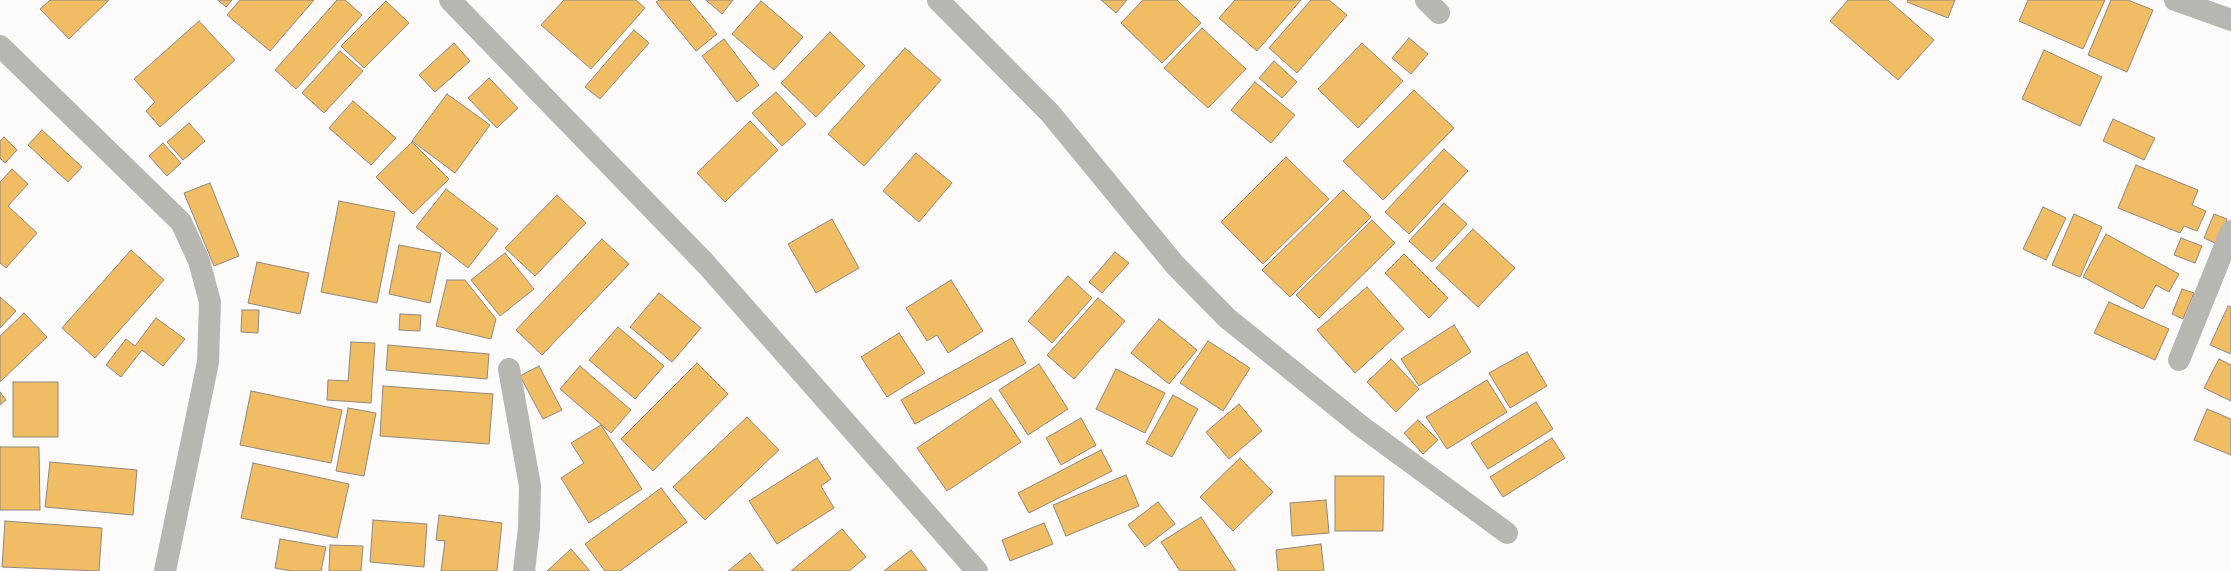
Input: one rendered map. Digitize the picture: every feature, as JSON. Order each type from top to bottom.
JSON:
[{"type":"street","points":[[450,0],[705,262],[977,571]]},
{"type":"street","points":[[938,0],[1050,112],[1175,265],[1227,318],[1361,426],[1506,533]]},
{"type":"street","points":[[2175,0],[2231,20]]},
{"type":"street","points":[[0,46],[181,222],[199,261],[210,302],[208,362],[165,571]]},
{"type":"street","points":[[2179,360],[2231,231]]},
{"type":"street","points":[[509,369],[530,486],[529,528],[524,571]]},
{"type":"building","points":[[50,0],[109,0],[69,39],[40,9]]},
{"type":"building","points":[[218,0],[232,0],[226,7]]},
{"type":"building","points":[[240,0],[314,0],[270,51],[227,15]]},
{"type":"building","points":[[337,0],[345,0],[362,15],[296,89],[275,70]]},
{"type":"building","points":[[564,0],[636,0],[645,8],[591,69],[541,25]]},
{"type":"building","points":[[659,0],[689,0],[717,34],[696,51],[656,2]]},
{"type":"building","points":[[706,0],[733,0],[722,14]]},
{"type":"building","points":[[1101,0],[1127,0],[1116,13]]},
{"type":"building","points":[[1143,0],[1177,0],[1201,23],[1162,63],[1121,23]]},
{"type":"building","points":[[1235,0],[1301,0],[1257,51],[1219,18]]},
{"type":"building","points":[[1311,0],[1329,0],[1347,15],[1297,73],[1269,48]]},
{"type":"building","points":[[1848,0],[1888,0],[1934,40],[1898,80],[1830,21]]},
{"type":"building","points":[[1908,0],[1955,0],[1948,18],[1907,2]]},
{"type":"building","points":[[2028,0],[2105,0],[2083,49],[2019,21]]},
{"type":"building","points":[[2111,0],[2128,0],[2153,10],[2127,72],[2088,55]]},
{"type":"building","points":[[386,1],[409,23],[364,68],[341,46]]},
{"type":"building","points":[[761,1],[803,37],[774,70],[732,34]]},
{"type":"building","points":[[199,21],[235,60],[160,127],[146,111],[155,102],[134,79]]},
{"type":"building","points":[[1202,28],[1246,69],[1208,108],[1164,68]]},
{"type":"building","points":[[634,30],[649,43],[600,99],[585,87]]},
{"type":"building","points":[[830,32],[865,66],[816,117],[781,83]]},
{"type":"building","points":[[1409,38],[1428,54],[1411,74],[1392,58]]},
{"type":"building","points":[[724,39],[759,85],[737,102],[702,56]]},
{"type":"building","points":[[454,43],[470,61],[435,92],[419,75]]},
{"type":"building","points":[[1362,43],[1403,81],[1358,128],[1318,89]]},
{"type":"building","points":[[905,48],[941,80],[864,166],[828,134]]},
{"type":"building","points":[[2044,50],[2102,77],[2080,126],[2022,99]]},
{"type":"building","points":[[340,51],[363,71],[324,113],[302,93]]},
{"type":"building","points":[[1274,61],[1297,82],[1282,98],[1259,78]]},
{"type":"building","points":[[489,78],[518,108],[497,128],[468,98]]},
{"type":"building","points":[[1255,82],[1295,115],[1271,143],[1231,110]]},
{"type":"building","points":[[1414,90],[1454,128],[1383,200],[1343,161]]},
{"type":"building","points":[[776,92],[806,124],[782,146],[752,113]]},
{"type":"building","points":[[447,94],[490,125],[455,173],[412,141]]},
{"type":"building","points":[[353,101],[396,138],[371,165],[329,128]]},
{"type":"building","points":[[2113,119],[2155,138],[2144,160],[2103,141]]},
{"type":"building","points":[[750,121],[778,150],[725,202],[697,173]]},
{"type":"building","points":[[189,123],[205,141],[183,160],[167,142]]},
{"type":"building","points":[[42,130],[82,167],[68,182],[28,145]]},
{"type":"building","points":[[4,137],[17,150],[5,163],[0,158],[0,141]]},
{"type":"building","points":[[412,142],[449,179],[413,214],[376,177]]},
{"type":"building","points":[[163,143],[181,163],[167,176],[149,156]]},
{"type":"building","points":[[1444,149],[1468,171],[1409,234],[1385,212]]},
{"type":"building","points":[[916,153],[952,183],[919,222],[883,191]]},
{"type":"building","points":[[1286,157],[1329,199],[1263,264],[1221,222]]},
{"type":"building","points":[[2136,165],[2198,190],[2192,205],[2206,211],[2197,231],[2184,226],[2180,233],[2118,208]]},
{"type":"building","points":[[12,169],[28,184],[8,206],[37,233],[6,268],[0,263],[0,182]]},
{"type":"building","points":[[210,183],[239,256],[214,266],[184,193]]},
{"type":"building","points":[[446,189],[498,229],[468,268],[416,227]]},
{"type":"building","points":[[1343,190],[1371,217],[1290,297],[1262,270]]},
{"type":"building","points":[[557,195],[586,223],[535,276],[505,248]]},
{"type":"building","points":[[339,201],[395,212],[377,303],[321,292]]},
{"type":"building","points":[[1444,203],[1467,224],[1432,262],[1409,241]]},
{"type":"building","points":[[2043,207],[2066,218],[2046,260],[2023,249]]},
{"type":"building","points":[[2074,214],[2102,227],[2080,277],[2052,265]]},
{"type":"building","points":[[2214,214],[2227,219],[2217,244],[2204,238]]},
{"type":"building","points":[[832,219],[859,268],[816,293],[788,244]]},
{"type":"building","points":[[1372,220],[1395,243],[1319,318],[1296,295]]},
{"type":"building","points":[[1473,229],[1515,268],[1478,307],[1436,268]]},
{"type":"building","points":[[2106,234],[2179,274],[2169,292],[2156,285],[2143,309],[2083,277]]},
{"type":"building","points":[[2181,238],[2202,246],[2195,263],[2174,255]]},
{"type":"building","points":[[602,239],[629,264],[542,355],[516,330]]},
{"type":"building","points":[[399,245],[441,253],[430,303],[389,294]]},
{"type":"building","points":[[131,250],[164,280],[95,358],[62,328]]},
{"type":"building","points":[[1115,252],[1129,263],[1102,293],[1089,282]]},
{"type":"building","points":[[505,253],[534,289],[500,316],[471,280]]},
{"type":"building","points":[[1404,254],[1448,298],[1429,318],[1385,273]]},
{"type":"building","points":[[257,262],[309,273],[300,314],[248,303]]},
{"type":"building","points":[[1068,276],[1092,298],[1052,343],[1028,321]]},
{"type":"building","points":[[447,280],[465,280],[496,319],[491,339],[436,326]]},
{"type":"building","points":[[951,280],[983,331],[948,353],[937,335],[927,341],[906,308]]},
{"type":"building","points":[[1367,287],[1404,329],[1355,373],[1317,330]]},
{"type":"building","points":[[2182,289],[2194,293],[2183,319],[2172,314]]},
{"type":"building","points":[[659,293],[701,328],[672,362],[630,327]]},
{"type":"building","points":[[0,297],[16,311],[0,328]]},
{"type":"building","points":[[1098,298],[1125,321],[1074,379],[1047,355]]},
{"type":"building","points":[[2109,302],[2169,329],[2155,360],[2094,333]]},
{"type":"building","points":[[2228,306],[2231,307],[2231,354],[2210,345]]},
{"type":"building","points":[[242,310],[259,310],[258,333],[241,332]]},
{"type":"building","points":[[24,313],[47,337],[0,382],[0,336]]},
{"type":"building","points":[[400,314],[421,315],[420,331],[399,330]]},
{"type":"building","points":[[156,318],[185,339],[163,366],[142,350],[121,377],[106,365],[126,339],[135,346]]},
{"type":"building","points":[[1159,319],[1197,350],[1169,384],[1131,353]]},
{"type":"building","points":[[1454,325],[1471,352],[1419,386],[1401,359]]},
{"type":"building","points":[[618,327],[664,366],[635,399],[589,360]]},
{"type":"building","points":[[899,333],[925,373],[887,397],[861,357]]},
{"type":"building","points":[[1012,338],[1026,363],[915,424],[901,400]]},
{"type":"building","points":[[1208,341],[1250,368],[1223,411],[1180,383]]},
{"type":"building","points":[[351,342],[375,343],[371,403],[327,400],[328,380],[348,381]]},
{"type":"building","points":[[388,345],[489,354],[487,379],[386,370]]},
{"type":"building","points":[[1527,352],[1547,386],[1510,408],[1489,373]]},
{"type":"building","points":[[1391,359],[1419,389],[1396,412],[1367,382]]},
{"type":"building","points":[[2219,359],[2231,365],[2231,401],[2204,388]]},
{"type":"building","points":[[697,363],[728,394],[653,471],[621,439]]},
{"type":"building","points":[[1039,364],[1068,409],[1028,435],[999,390]]},
{"type":"building","points":[[539,366],[562,410],[543,419],[520,376]]},
{"type":"building","points":[[580,366],[631,410],[611,433],[560,389]]},
{"type":"building","points":[[1116,369],[1165,393],[1145,433],[1096,409]]},
{"type":"building","points":[[1487,380],[1507,412],[1447,449],[1426,417]]},
{"type":"building","points":[[13,382],[58,382],[58,437],[13,437]]},
{"type":"building","points":[[383,386],[493,394],[489,444],[380,436]]},
{"type":"building","points":[[251,391],[342,410],[331,463],[240,445]]},
{"type":"building","points":[[0,392],[6,400],[0,405]]},
{"type":"building","points":[[1173,395],[1198,409],[1172,457],[1146,443]]},
{"type":"building","points":[[991,398],[1021,442],[947,491],[917,448]]},
{"type":"building","points":[[1536,402],[1553,429],[1488,469],[1471,443]]},
{"type":"building","points":[[1239,404],[1262,431],[1229,459],[1206,432]]},
{"type":"building","points":[[348,408],[376,413],[364,476],[336,471]]},
{"type":"building","points":[[2207,409],[2231,419],[2231,455],[2194,440]]},
{"type":"building","points":[[747,417],[779,450],[705,520],[673,487]]},
{"type":"building","points":[[1081,418],[1096,445],[1061,465],[1046,438]]},
{"type":"building","points":[[1418,420],[1438,440],[1423,454],[1404,433]]},
{"type":"building","points":[[601,425],[642,489],[589,523],[561,478],[584,463],[571,443]]},
{"type":"building","points":[[1552,438],[1565,458],[1503,497],[1490,477]]},
{"type":"building","points":[[0,447],[39,447],[40,510],[0,510]]},
{"type":"building","points":[[1101,450],[1112,471],[1029,513],[1018,493]]},
{"type":"building","points":[[817,458],[831,479],[821,486],[834,508],[777,544],[749,501]]},
{"type":"building","points":[[1240,458],[1273,492],[1233,531],[1200,497]]},
{"type":"building","points":[[50,462],[137,470],[133,515],[45,507]]},
{"type":"building","points":[[253,463],[349,484],[337,538],[241,518]]},
{"type":"building","points":[[1126,475],[1139,506],[1066,536],[1053,505]]},
{"type":"building","points":[[1335,476],[1384,476],[1383,531],[1335,531]]},
{"type":"building","points":[[661,488],[687,522],[620,571],[605,571],[585,544]]},
{"type":"building","points":[[1326,500],[1329,533],[1292,536],[1290,503]]},
{"type":"building","points":[[1158,502],[1175,524],[1145,547],[1128,525]]},
{"type":"building","points":[[439,515],[502,523],[497,571],[441,571],[445,541],[436,540]]},
{"type":"building","points":[[1201,517],[1236,571],[1180,571],[1161,542]]},
{"type":"building","points":[[373,520],[427,524],[424,567],[370,562]]},
{"type":"building","points":[[5,521],[102,528],[99,571],[2,567]]},
{"type":"building","points":[[1044,523],[1053,544],[1010,561],[1002,540]]},
{"type":"building","points":[[842,529],[866,557],[849,571],[791,571]]},
{"type":"building","points":[[280,539],[326,547],[321,571],[291,571],[275,568]]},
{"type":"building","points":[[1321,544],[1324,571],[1278,571],[1276,550]]},
{"type":"building","points":[[330,545],[363,546],[361,571],[329,571]]},
{"type":"building","points":[[571,549],[590,571],[547,571]]},
{"type":"building","points":[[911,550],[927,571],[884,571]]},
{"type":"building","points":[[750,553],[764,571],[728,571]]}]
